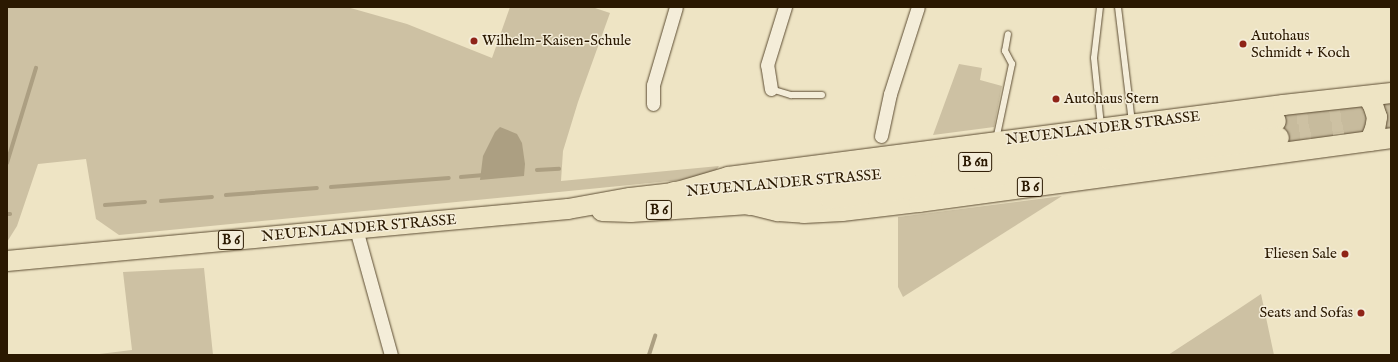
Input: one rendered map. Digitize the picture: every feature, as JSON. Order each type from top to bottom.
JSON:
[{"type":"highway","name":"NEUENLANDER STRASSE","points":[[674,194],[826,180],[942,167],[1107,142],[1276,130],[1109,159],[838,197],[749,204]]},
{"type":"main road","name":"NEUENLANDER STRASSE","points":[[7,260],[568,209],[630,198],[674,194],[728,177],[996,141],[1391,93]]},
{"type":"main road","points":[[1368,97],[1374,105],[1377,117],[1375,130],[1385,140]]},
{"type":"main road","name":"NEUENLANDER STRASSE","points":[[568,209],[631,212],[749,204],[778,211],[804,213],[842,211],[1385,140]]},
{"type":"street","points":[[653,104],[652,85],[676,7]]},
{"type":"street","points":[[771,89],[767,65],[785,7]]},
{"type":"street","points":[[881,136],[890,94],[918,7]]},
{"type":"street","points":[[356,229],[391,355]]},
{"type":"lane","points":[[1100,7],[1094,58],[1101,128]]},
{"type":"lane","points":[[1118,7],[1132,124]]},
{"type":"lane","points":[[996,141],[1012,64],[1004,50],[1008,34]]},
{"type":"lane","points":[[771,89],[791,95],[822,95]]},
{"type":"shaded area","points":[[7,7],[347,7],[407,24],[492,58],[510,7],[592,7],[610,13],[578,102],[563,151],[561,181],[719,166],[711,177],[119,235],[96,219],[86,159],[38,164],[17,226],[7,242]]},
{"type":"shaded area","points":[[959,64],[982,68],[980,80],[1002,86],[994,127],[933,135]]},
{"type":"shaded area","points":[[1391,101],[1391,127],[1381,128],[1378,102]]},
{"type":"shaded area","points":[[1359,105],[1365,108],[1369,114],[1366,126],[1360,130],[1318,136],[1280,146],[1276,114]]},
{"type":"shaded area","points":[[500,127],[517,134],[522,143],[525,164],[524,176],[480,180],[483,156],[495,132]]},
{"type":"shaded area","points":[[1062,196],[903,297],[898,287],[898,217]]},
{"type":"shaded area","points":[[204,268],[213,355],[91,355],[132,350],[123,272]]},
{"type":"shaded area","points":[[1261,294],[1274,355],[1168,355],[1237,310]]},
{"type":"waterway","points":[[7,163],[36,68]]},
{"type":"waterway","points":[[537,170],[559,169]]},
{"type":"waterway","points":[[461,177],[484,175]]},
{"type":"waterway","points":[[331,187],[449,178]]},
{"type":"waterway","points":[[226,195],[317,188]]},
{"type":"waterway","points":[[161,201],[212,197]]},
{"type":"waterway","points":[[105,205],[145,202]]},
{"type":"waterway","points":[[649,355],[655,336]]},
{"type":"tunnel","points":[[1275,121],[1391,108]]},
{"type":"tunnel","points":[[1278,138],[1391,125]]},
{"type":"place","name":"Wilhelm-Kaisen-Schule","points":[[474,41]]},
{"type":"place","name":"Autohaus Schmidt + Koch","points":[[1243,44]]},
{"type":"place","name":"Autohaus Stern","points":[[1056,99]]},
{"type":"place","name":"Fliesen Sale","points":[[1345,254]]},
{"type":"place","name":"Seats and Sofas","points":[[1361,313]]}]
